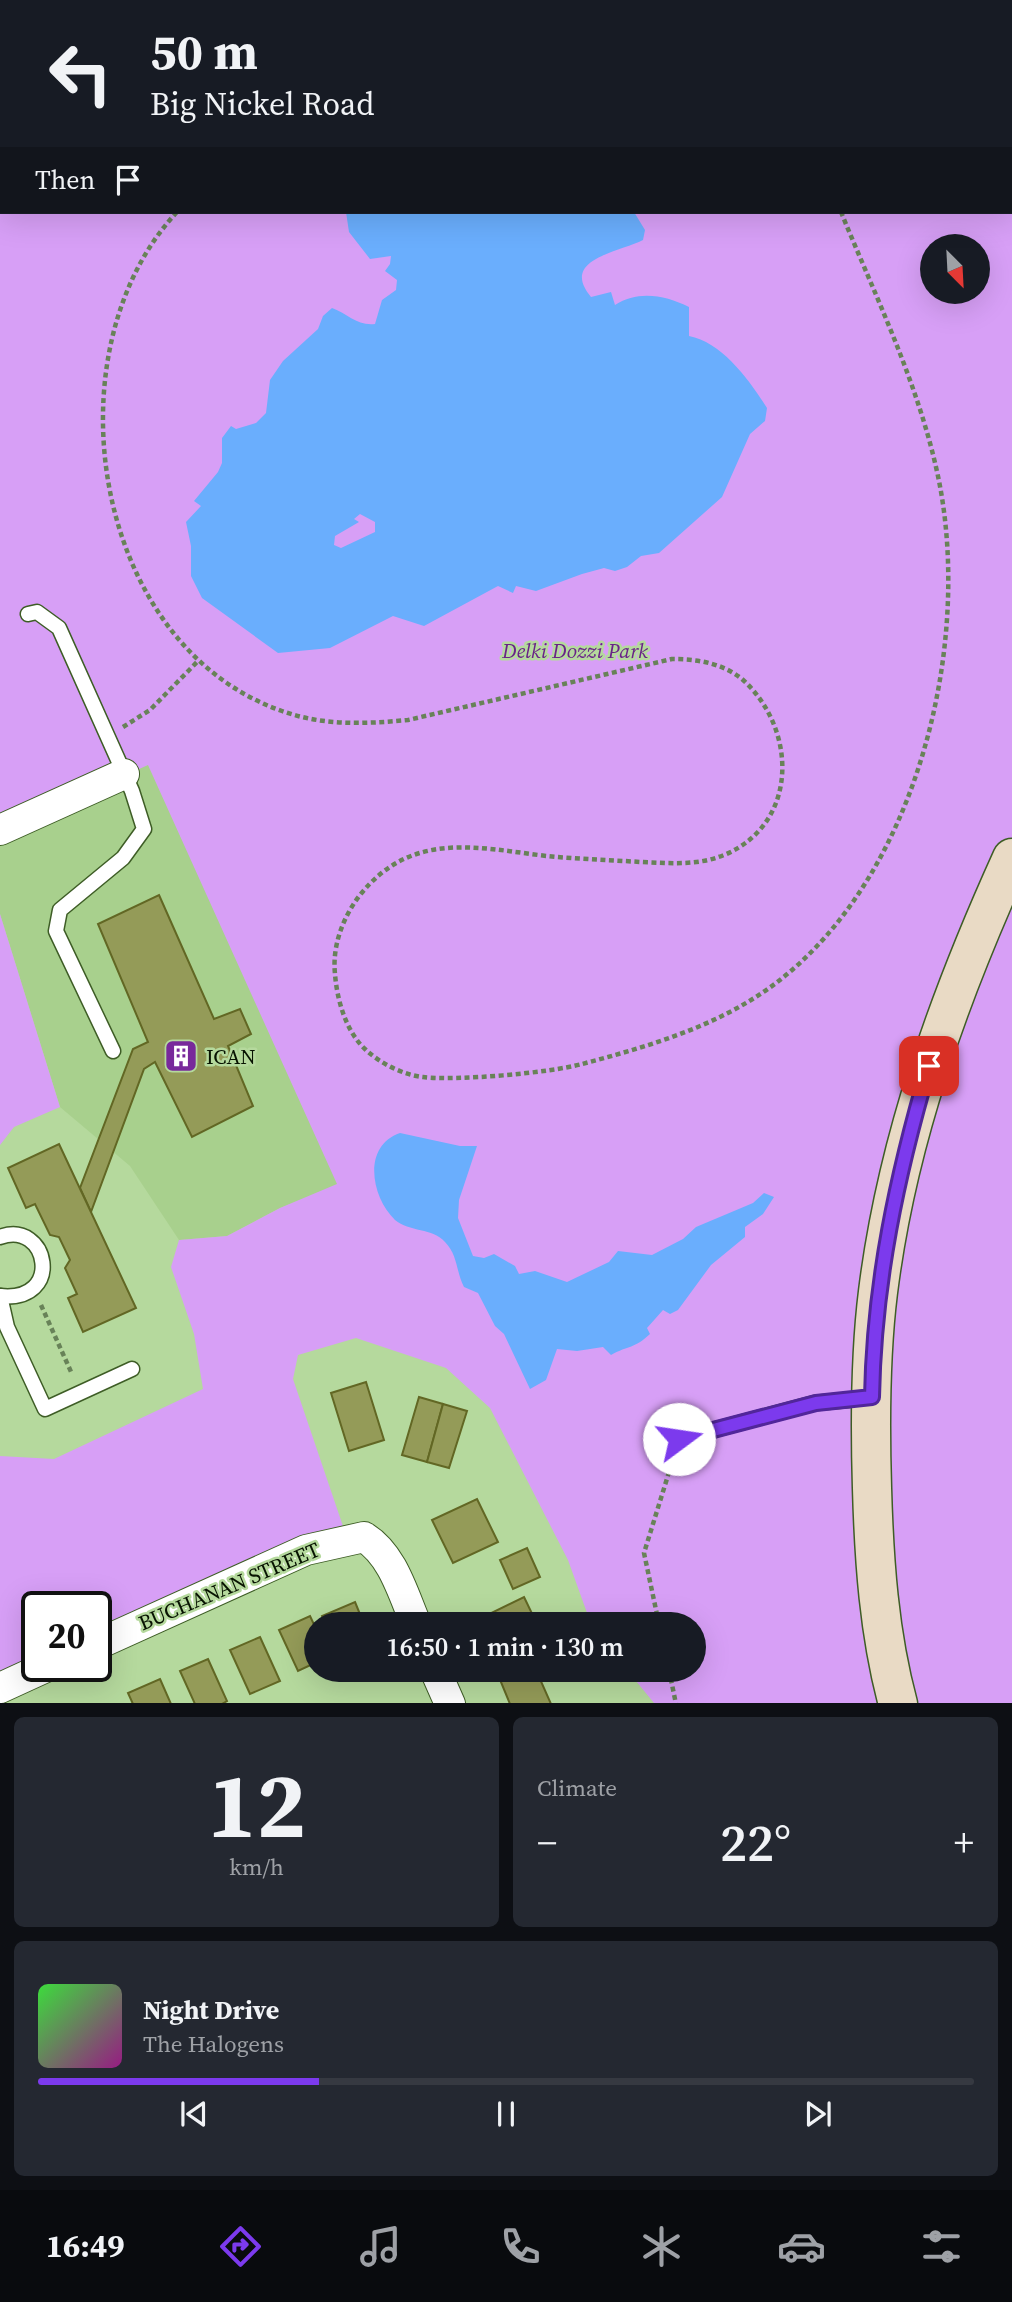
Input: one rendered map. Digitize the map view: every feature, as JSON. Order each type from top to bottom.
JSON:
[{"type":"main road","points":[[898,1703],[882,1619],[874,1548],[872,1397],[878,1294],[888,1223],[910,1130],[939,1033],[975,940],[1012,858]]},
{"type":"street","points":[[0,830],[124,774]]},
{"type":"street","name":"BUCHANAN STREET","points":[[112,1637],[306,1550],[365,1537],[377,1545],[390,1565],[411,1612]]},
{"type":"street","points":[[0,1688],[21,1678]]},
{"type":"street","points":[[440,1682],[450,1703]]},
{"type":"lane","points":[[28,614],[37,612],[59,628],[124,774],[144,829],[123,858],[60,910],[56,930],[113,1051]]},
{"type":"lane","points":[[0,1237],[21,1235],[31,1241],[43,1258],[40,1281],[29,1293],[16,1298],[0,1296],[7,1327],[45,1409],[132,1369]]},
{"type":"lane","points":[[679,1439],[816,1403],[872,1397]]},
{"type":"path","points":[[175,214],[158,232],[134,274],[111,331],[103,376],[106,465],[115,512],[130,559],[169,630],[198,661],[230,685],[280,711],[323,722],[368,724],[408,720],[672,659],[694,659],[717,665],[740,677],[759,698],[774,725],[784,761],[781,795],[765,825],[744,846],[720,857],[692,864],[564,858],[466,846],[438,847],[413,854],[370,882],[352,904],[339,932],[334,964],[337,990],[345,1018],[364,1048],[391,1067],[421,1077],[571,1067],[635,1050],[692,1030],[734,1010],[776,983],[834,928],[864,886],[902,812],[919,768],[940,676],[950,591],[948,543],[930,442],[918,399],[842,214]]},
{"type":"path","points":[[107,735],[150,710],[198,661]]},
{"type":"path","points":[[656,1612],[644,1553],[679,1439]]},
{"type":"path","points":[[671,1682],[676,1703]]},
{"type":"shaded area","points":[[148,764],[338,1185],[280,1208],[227,1236],[179,1240],[130,1166],[60,1107],[0,914],[0,832]]},
{"type":"green space","name":"Delki Dozzi Park","points":[[0,214],[1012,214],[1012,1703],[654,1703],[637,1682],[706,1682],[706,1612],[587,1612],[568,1560],[490,1408],[446,1368],[356,1338],[298,1355],[293,1379],[348,1541],[112,1639],[112,1591],[21,1591],[21,1676],[0,1690],[0,1456],[54,1459],[203,1389],[194,1334],[171,1267],[179,1240],[227,1236],[280,1208],[337,1184],[148,765],[0,832]]},
{"type":"green space","points":[[0,914],[60,1107],[14,1127],[0,1145]]},
{"type":"water","points":[[346,214],[635,214],[645,230],[643,240],[608,253],[587,265],[582,274],[583,284],[591,297],[611,292],[615,305],[633,297],[652,296],[689,307],[689,336],[713,346],[744,375],[767,408],[765,421],[750,434],[722,497],[659,553],[641,556],[627,567],[615,571],[604,568],[536,591],[516,586],[513,593],[498,586],[424,626],[393,616],[330,648],[278,653],[202,598],[191,576],[191,546],[186,522],[201,506],[194,501],[218,472],[222,463],[222,438],[231,426],[236,429],[256,423],[266,413],[270,380],[283,361],[318,329],[323,316],[332,308],[358,321],[375,324],[382,300],[396,290],[397,280],[385,271],[391,256],[370,259],[349,232]],"holes":[[[360,514],[375,522],[375,532],[341,548],[334,545],[335,536],[359,522],[354,519]]]},
{"type":"water","points":[[400,1133],[460,1146],[477,1146],[459,1200],[458,1218],[473,1256],[484,1258],[494,1254],[515,1266],[519,1274],[535,1271],[567,1282],[609,1262],[618,1251],[652,1255],[683,1239],[696,1227],[753,1203],[764,1193],[774,1197],[763,1214],[745,1227],[745,1237],[711,1265],[678,1310],[670,1314],[663,1310],[647,1328],[650,1334],[644,1339],[611,1355],[603,1347],[577,1351],[557,1349],[546,1380],[530,1389],[504,1334],[495,1326],[478,1293],[464,1287],[449,1247],[434,1234],[407,1227],[395,1220],[380,1199],[374,1173],[375,1160],[388,1140]]},
{"type":"building","name":"ICAN","points":[[159,895],[214,1019],[240,1009],[251,1034],[228,1046],[253,1106],[192,1137],[155,1062],[144,1069],[91,1212],[80,1188],[133,1049],[148,1042],[98,924]]},
{"type":"building","points":[[59,1144],[136,1308],[83,1332],[68,1298],[77,1294],[65,1268],[70,1260],[59,1237],[50,1235],[35,1204],[26,1208],[8,1168]]},
{"type":"building","points":[[366,1382],[384,1440],[349,1451],[331,1393]]},
{"type":"building","points":[[419,1397],[443,1404],[427,1462],[402,1455]]},
{"type":"building","points":[[443,1404],[467,1411],[449,1468],[427,1462]]},
{"type":"building","points":[[477,1499],[498,1542],[453,1563],[432,1520]]},
{"type":"building","points":[[527,1548],[540,1577],[513,1589],[500,1560]]},
{"type":"building","points":[[524,1597],[531,1612],[493,1612]]},
{"type":"building","points":[[355,1602],[359,1612],[331,1612]]},
{"type":"building","points":[[304,1619],[304,1668],[298,1671],[279,1630]]},
{"type":"building","points":[[260,1637],[280,1681],[250,1694],[230,1650]]},
{"type":"building","points":[[208,1659],[227,1701],[195,1703],[180,1671]]},
{"type":"building","points":[[160,1679],[171,1703],[133,1703],[128,1693]]},
{"type":"building","points":[[501,1682],[541,1682],[551,1703],[510,1703]]},
{"type":"place","name":"ICAN","points":[[181,1056]]},
{"type":"route","points":[[679,1439],[816,1403],[872,1397],[878,1294],[888,1223],[910,1130],[929,1066]]}]
